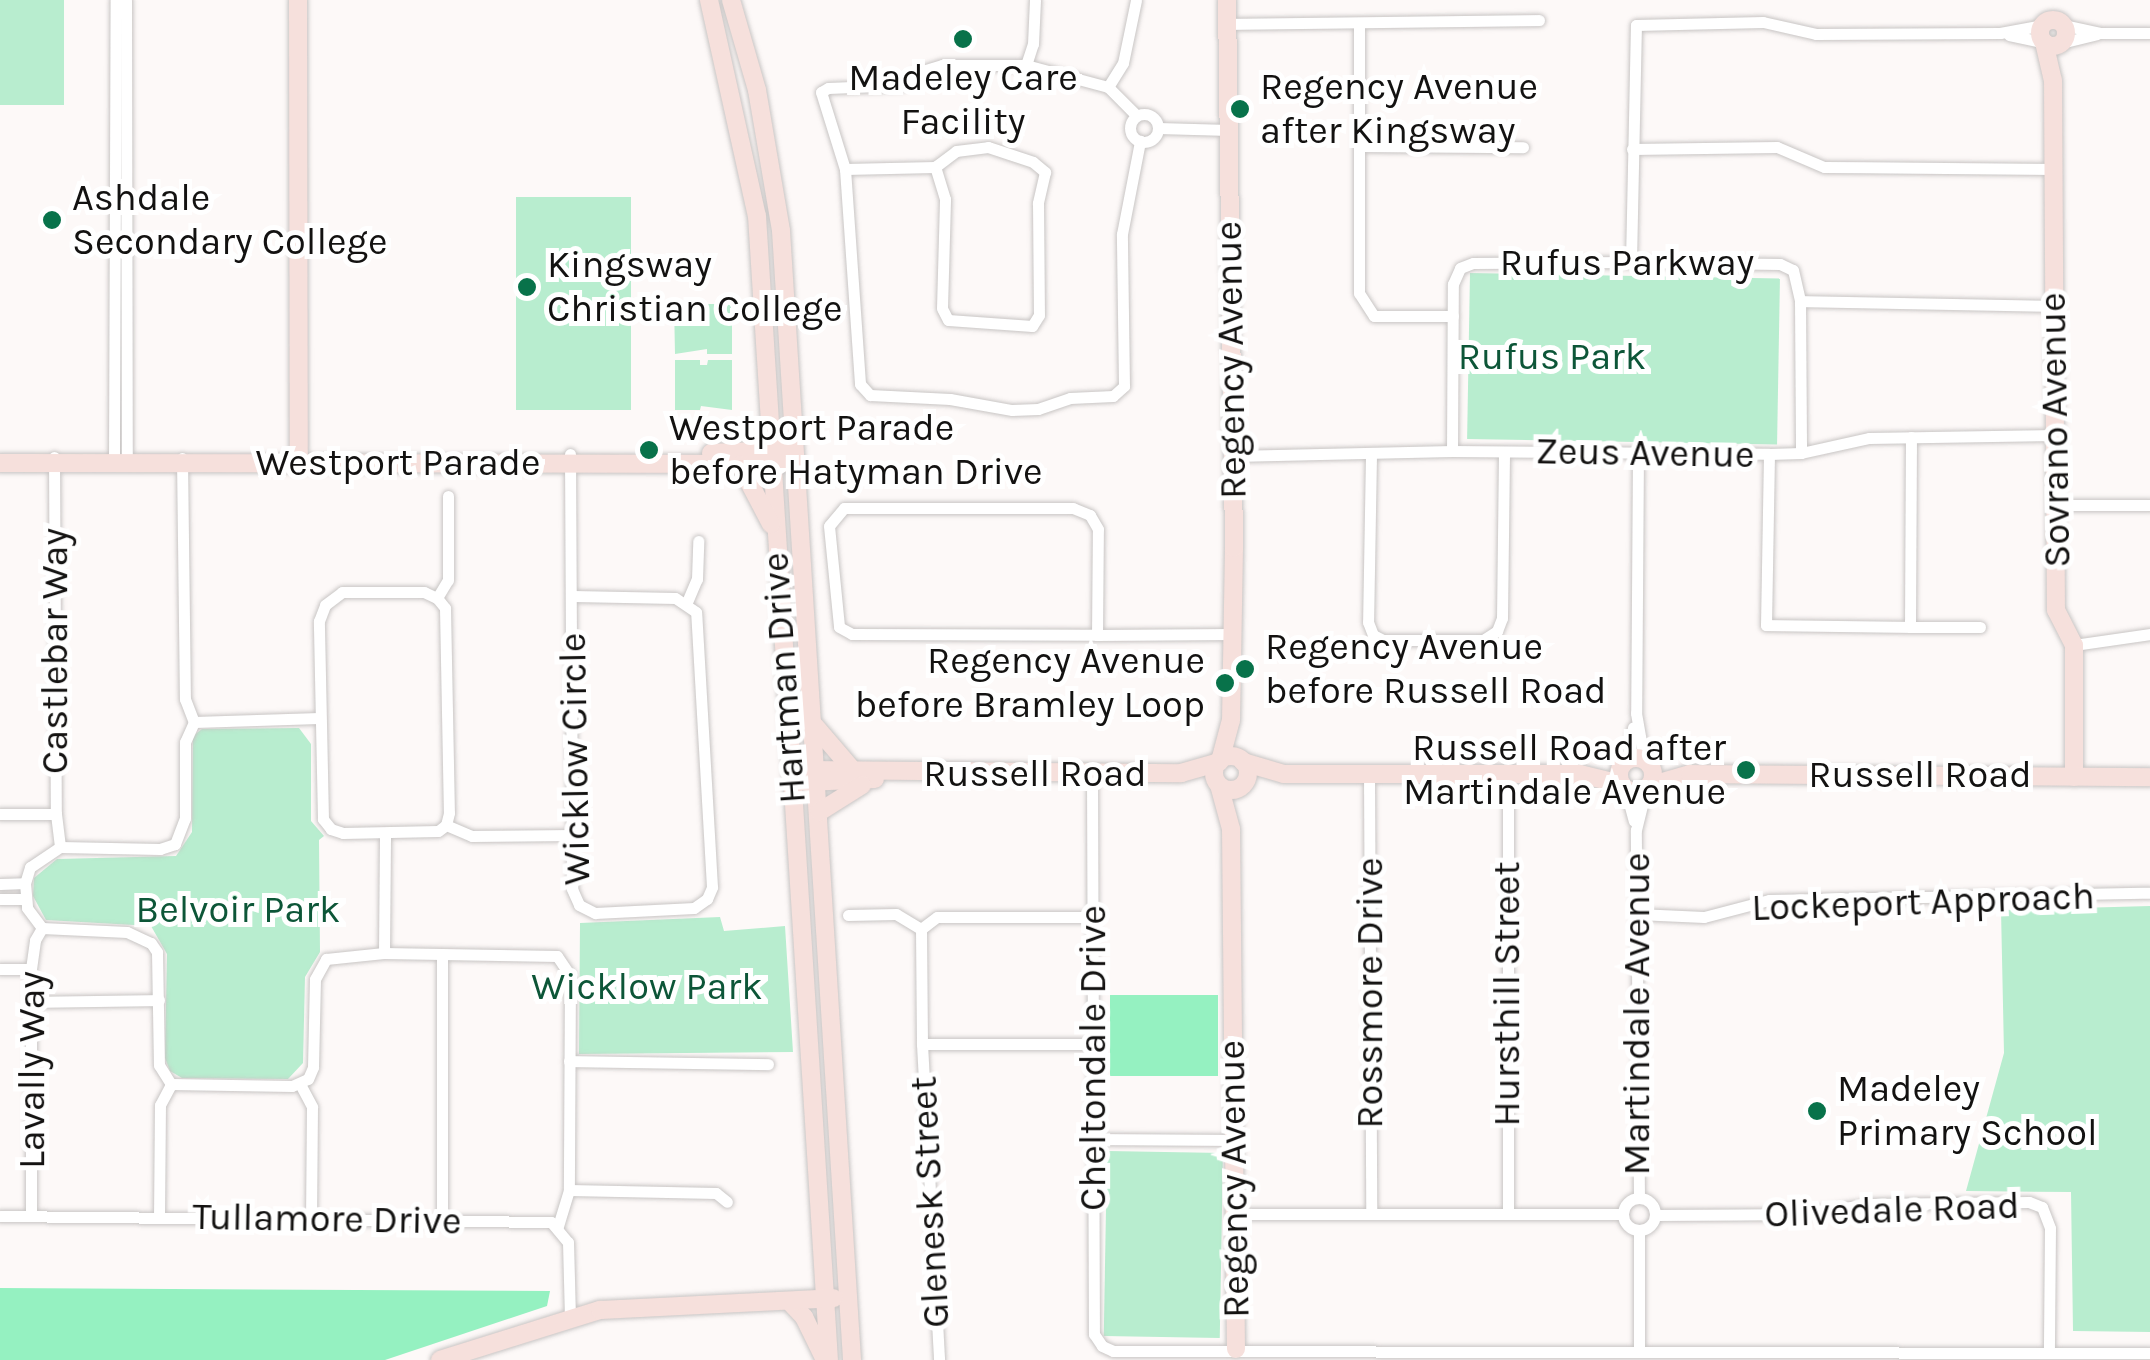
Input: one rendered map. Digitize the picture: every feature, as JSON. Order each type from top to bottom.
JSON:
[{"type":"street","points":[[116,0],[121,459]]},
{"type":"street","points":[[121,459],[126,0]]},
{"type":"street","name":"Hartman Drive","points":[[709,0],[757,216],[828,1360]]},
{"type":"street","name":"Hartman Drive","points":[[732,0],[757,90],[781,231],[852,1360]]},
{"type":"street","points":[[1026,65],[1033,44],[1035,0]]},
{"type":"street","points":[[1108,88],[1123,63],[1136,0]]},
{"type":"street","name":"Regency Avenue","points":[[1219,761],[1231,720],[1232,634],[1227,0]]},
{"type":"street","name":"Sovrano Avenue","points":[[2052,0],[2056,610],[2074,644],[2074,777]]},
{"type":"street","points":[[293,4],[294,458]]},
{"type":"street","points":[[1227,24],[1539,20]]},
{"type":"street","points":[[1631,262],[1636,25],[1764,22],[1816,34],[2150,32]]},
{"type":"street","points":[[1359,24],[1359,292],[1374,316],[1453,316]]},
{"type":"street","points":[[1140,142],[1122,234],[1124,386],[1113,396],[1070,398],[1038,409],[870,395],[860,384],[845,170],[821,92],[828,88],[901,86],[919,72],[942,65],[1026,65],[1108,88],[1136,116],[1151,115],[1158,128]]},
{"type":"street","points":[[1136,116],[1129,130],[1140,142]]},
{"type":"street","points":[[1158,128],[1230,130]]},
{"type":"street","points":[[1140,142],[1154,138],[1158,128]]},
{"type":"street","points":[[845,170],[935,167],[956,152],[988,146],[1033,162],[1045,172],[1038,203],[1039,315],[1032,326],[948,320],[942,308],[945,199],[935,167]]},
{"type":"street","points":[[1361,146],[1522,147]]},
{"type":"street","points":[[1632,149],[1777,147],[1824,167],[2054,169]]},
{"type":"street","name":"Rufus Parkway","points":[[1452,451],[1454,278],[1467,264],[1631,262],[1780,264],[1798,276],[1800,454]]},
{"type":"street","points":[[1800,301],[2052,306]]},
{"type":"street","name":"Zeus Avenue","points":[[1232,456],[1371,456],[1452,451],[1800,454],[1869,438],[2055,435]]},
{"type":"street","points":[[1910,626],[1911,437]]},
{"type":"street","points":[[1371,456],[1368,622],[1374,636],[1384,640],[1484,640],[1497,632],[1502,618],[1504,452]]},
{"type":"street","points":[[1638,453],[1636,761],[1653,777],[1648,788]]},
{"type":"street","points":[[1769,454],[1766,625],[1980,627]]},
{"type":"street","name":"Westport Parade","points":[[570,459],[740,464],[772,457]]},
{"type":"street","name":"Westport Parade","points":[[0,459],[796,457]]},
{"type":"street","name":"Castlebar Way","points":[[54,459],[56,814],[60,847]]},
{"type":"street","points":[[172,1084],[159,1065],[157,952],[144,937],[42,928],[24,898],[24,883],[30,867],[60,847],[160,850],[175,844],[184,818],[185,742],[194,722],[185,699],[182,459]]},
{"type":"street","name":"Wicklow Circle","points":[[570,459],[572,889],[586,910],[694,908],[711,893],[699,620],[687,602],[675,598],[572,596]]},
{"type":"street","points":[[740,464],[774,529]]},
{"type":"street","points":[[437,598],[448,580],[448,496]]},
{"type":"street","points":[[2056,505],[2150,505]]},
{"type":"street","points":[[1097,636],[1098,529],[1090,515],[1074,508],[844,508],[829,526],[840,627],[852,634],[1097,636],[1232,634]]},
{"type":"street","name":"Wicklow Circle","points":[[687,602],[697,580],[698,541]]},
{"type":"street","points":[[342,592],[424,592],[437,598],[446,618],[446,825],[434,832],[344,833],[326,824],[321,808],[320,621],[330,599],[342,592]]},
{"type":"street","points":[[2074,644],[2150,634]]},
{"type":"street","points":[[194,722],[319,718]]},
{"type":"street","name":"Regency Avenue","points":[[1231,720],[1242,761]]},
{"type":"street","points":[[814,725],[850,768]]},
{"type":"street","points":[[1284,774],[1230,756],[1219,761],[1214,772],[1218,784],[1230,790],[1284,774],[1580,774],[1636,761]]},
{"type":"street","name":"Russell Road","points":[[792,776],[1181,773],[1219,761]]},
{"type":"street","points":[[1242,761],[1248,772],[1243,784]]},
{"type":"street","points":[[1623,786],[1618,773],[1636,761]]},
{"type":"street","name":"Russell Road","points":[[1636,761],[1690,774],[2150,777]]},
{"type":"street","name":"Russell Road","points":[[817,776],[850,768],[881,777]]},
{"type":"street","name":"Russell Road","points":[[1181,773],[1218,784]]},
{"type":"street","name":"Cheltondale Drive","points":[[1092,774],[1093,1139],[1099,1344]]},
{"type":"street","points":[[1580,774],[1623,786]]},
{"type":"street","name":"Russell Road","points":[[1623,786],[1648,788],[1690,774]]},
{"type":"street","name":"Rossmore Drive","points":[[1369,775],[1371,1211]]},
{"type":"street","name":"Hursthill Street","points":[[1508,775],[1508,1213]]},
{"type":"street","points":[[819,812],[834,798],[881,777]]},
{"type":"street","name":"Regency Avenue","points":[[1218,784],[1231,829]]},
{"type":"street","name":"Regency Avenue","points":[[1236,1349],[1231,829],[1243,784]]},
{"type":"street","name":"Martindale Avenue","points":[[1623,786],[1636,830],[1638,1198]]},
{"type":"street","name":"Martindale Avenue","points":[[1636,830],[1648,788]]},
{"type":"street","points":[[0,814],[56,814]]},
{"type":"street","points":[[446,825],[472,836],[572,835]]},
{"type":"street","points":[[384,954],[385,833]]},
{"type":"street","points":[[0,884],[24,883]]},
{"type":"street","name":"Lockeport Approach","points":[[1637,914],[1704,917],[1769,900],[2150,893]]},
{"type":"street","points":[[0,899],[24,898]]},
{"type":"street","points":[[848,915],[896,914],[921,929],[937,918],[1094,916]]},
{"type":"street","name":"Lavally Way","points":[[31,1215],[31,969],[35,940],[42,928]]},
{"type":"street","name":"Glenesk Street","points":[[921,929],[922,1044],[939,1360]]},
{"type":"street","points":[[442,954],[442,1220]]},
{"type":"street","points":[[172,1084],[300,1084],[312,1074],[318,968],[334,956],[550,954],[562,959],[570,975],[569,1190],[558,1226],[568,1242],[570,1319]]},
{"type":"street","points":[[0,969],[31,969]]},
{"type":"street","points":[[32,1002],[159,1000]]},
{"type":"street","points":[[922,1044],[1093,1044]]},
{"type":"street","points":[[569,1061],[768,1064]]},
{"type":"street","points":[[159,1218],[160,1104],[172,1084]]},
{"type":"street","points":[[300,1084],[312,1107],[311,1219]]},
{"type":"street","points":[[1093,1139],[1234,1140]]},
{"type":"street","points":[[569,1190],[716,1193],[727,1202]]},
{"type":"street","points":[[1638,1198],[1649,1201],[1655,1215],[1651,1226],[1638,1230],[1628,1226],[1622,1214],[1626,1204],[1638,1198]]},
{"type":"street","name":"Olivedale Road","points":[[1655,1215],[1803,1214],[1871,1204],[2030,1202],[2042,1207],[2050,1228],[2049,1352]]},
{"type":"street","points":[[1235,1214],[1622,1214]]},
{"type":"street","name":"Tullamore Drive","points":[[0,1216],[544,1221],[558,1226]]},
{"type":"street","name":"Martindale Avenue","points":[[1638,1230],[1640,1350]]},
{"type":"street","points":[[734,1301],[764,1294],[825,1296]]},
{"type":"street","points":[[440,1360],[570,1319],[640,1305],[790,1302],[849,1294]]},
{"type":"street","points":[[790,1302],[804,1317],[828,1360]]},
{"type":"street","points":[[1094,1360],[1099,1344],[1113,1350],[1557,1355],[1640,1350],[1680,1355],[2150,1353]]},
{"type":"green space","points":[[0,0],[64,0],[64,105],[0,105]]},
{"type":"green space","points":[[516,197],[631,197],[631,410],[516,410]]},
{"type":"green space","name":"Rufus Park","points":[[1470,273],[1780,278],[1777,444],[1467,439]]},
{"type":"green space","points":[[674,304],[699,304],[706,308],[707,304],[732,304],[732,354],[707,354],[707,349],[675,354]]},
{"type":"green space","points":[[675,360],[700,360],[700,365],[707,365],[708,360],[732,360],[732,410],[701,406],[700,410],[675,410]]},
{"type":"green space","name":"Belvoir Park","points":[[299,728],[311,744],[311,821],[324,836],[319,840],[320,952],[305,977],[303,1063],[288,1079],[182,1078],[170,1071],[165,1058],[167,954],[151,926],[46,920],[33,896],[34,878],[57,859],[176,856],[192,832],[193,736],[202,729]]},
{"type":"green space","points":[[2150,906],[2150,1332],[2073,1331],[2071,1192],[1966,1191],[2004,1053],[2001,910]]},
{"type":"green space","name":"Wicklow Park","points":[[720,917],[724,931],[785,926],[793,1052],[579,1054],[580,923]]},
{"type":"green space","points":[[1107,1151],[1223,1153],[1220,1338],[1104,1336]]},
{"type":"shaded area","points":[[1110,995],[1218,995],[1218,1076],[1110,1076]]},
{"type":"shaded area","points":[[0,1288],[550,1291],[547,1306],[385,1360],[0,1360]]},
{"type":"place","name":"Madeley Care Facility","points":[[963,39]]},
{"type":"place","name":"Regency Avenue after Kingsway","points":[[1240,109]]},
{"type":"place","name":"Ashdale Secondary College","points":[[52,220]]},
{"type":"place","name":"Kingsway Christian College","points":[[527,287]]},
{"type":"place","name":"Westport Parade before Hatyman Drive","points":[[649,450]]},
{"type":"place","name":"Regency Avenue before Russell Road","points":[[1245,669]]},
{"type":"place","name":"Regency Avenue before Bramley Loop","points":[[1225,683]]},
{"type":"place","name":"Russell Road after Martindale Avenue","points":[[1746,770]]},
{"type":"place","name":"Madeley Primary School","points":[[1817,1111]]}]
